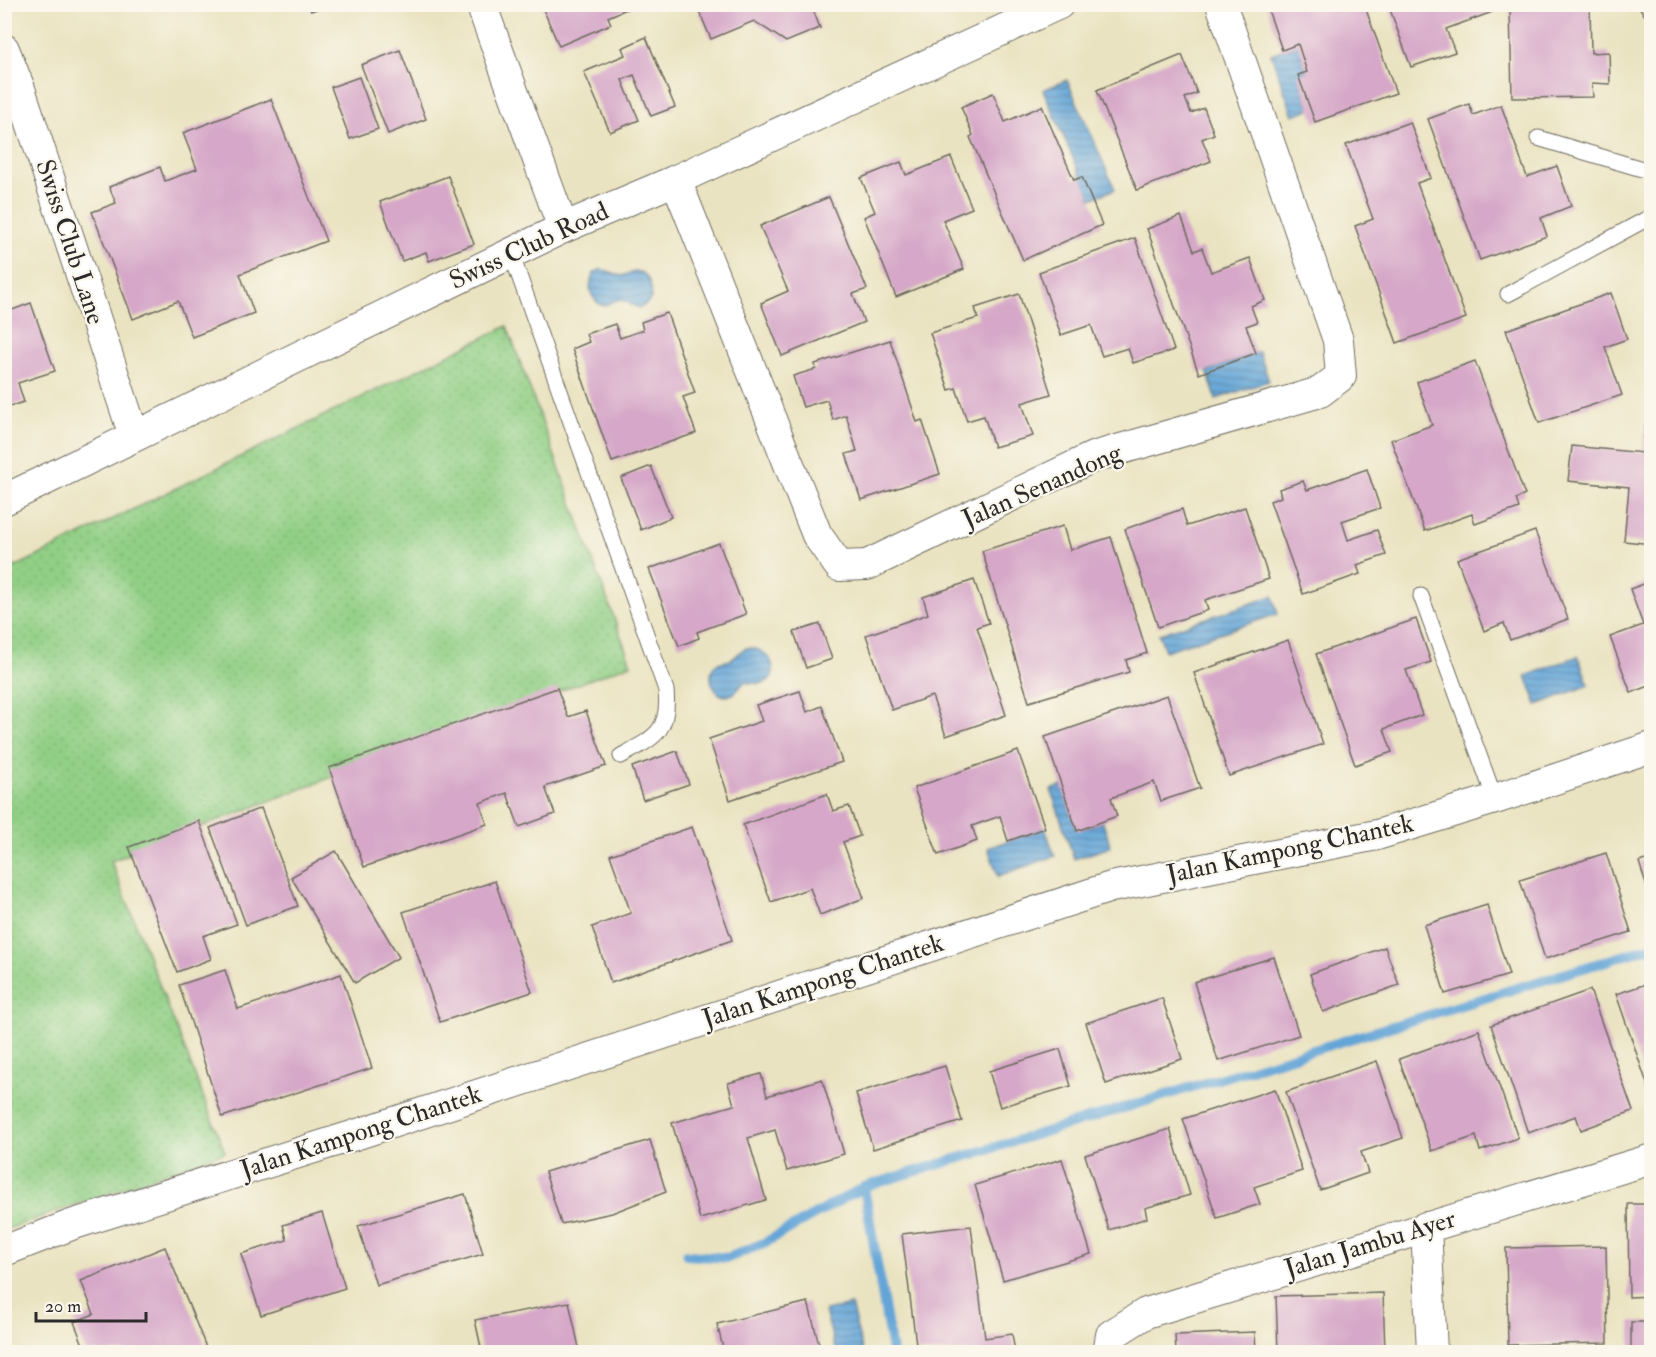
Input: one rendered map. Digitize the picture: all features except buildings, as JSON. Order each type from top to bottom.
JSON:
[{"type":"street","points":[[481,4],[562,228]]},
{"type":"street","name":"Swiss Club Road","points":[[4,501],[562,228],[676,180],[1059,4]]},
{"type":"street","name":"Jalan Senandong","points":[[676,180],[817,535],[839,566],[867,565],[1093,458],[1320,392],[1341,376],[1338,340],[1221,4]]},
{"type":"street","name":"Swiss Club Lane","points":[[4,49],[20,89],[135,436]]},
{"type":"street","name":"Jalan Kampong Chantek","points":[[4,1251],[71,1225],[355,1135],[1112,887],[1377,835],[1652,747]]},
{"type":"street","name":"Jalan Jambu Ayer","points":[[1108,1353],[1111,1335],[1146,1313],[1652,1159]]},
{"type":"street","points":[[1426,1227],[1432,1353]]},
{"type":"lane","points":[[1538,138],[1652,172]]},
{"type":"lane","points":[[1508,294],[1652,216]]},
{"type":"lane","points":[[511,253],[666,690],[668,709],[663,726],[647,742],[621,756]]},
{"type":"lane","points":[[1421,596],[1495,799]]},
{"type":"green space","points":[[507,326],[631,664],[111,861],[225,1152],[5,1230],[5,572]]},
{"type":"water","points":[[1298,44],[1307,72],[1299,76],[1310,109],[1293,115],[1271,54]]},
{"type":"water","points":[[1067,80],[1115,189],[1091,199],[1043,90]]},
{"type":"water","points":[[601,269],[621,276],[635,272],[643,273],[651,287],[650,300],[640,308],[620,300],[603,306],[592,296],[590,287],[594,273]]},
{"type":"water","points":[[1259,352],[1269,381],[1216,399],[1207,371]]},
{"type":"water","points":[[1273,596],[1278,614],[1165,651],[1159,634]]},
{"type":"water","points":[[746,648],[758,650],[767,656],[773,667],[772,676],[763,683],[743,683],[728,696],[721,695],[712,684],[712,670],[716,664],[732,659]]},
{"type":"water","points":[[1578,656],[1589,685],[1537,705],[1526,676]]},
{"type":"water","points":[[1062,786],[1077,830],[1103,822],[1111,847],[1074,859],[1051,790]]},
{"type":"water","points":[[1045,828],[1055,856],[998,876],[988,848]]},
{"type":"water","points":[[851,1305],[863,1352],[836,1352],[825,1311]]},
{"type":"waterway","points":[[687,1255],[728,1258],[766,1242],[864,1187],[1652,947]]},
{"type":"waterway","points":[[864,1187],[892,1352]]}]
